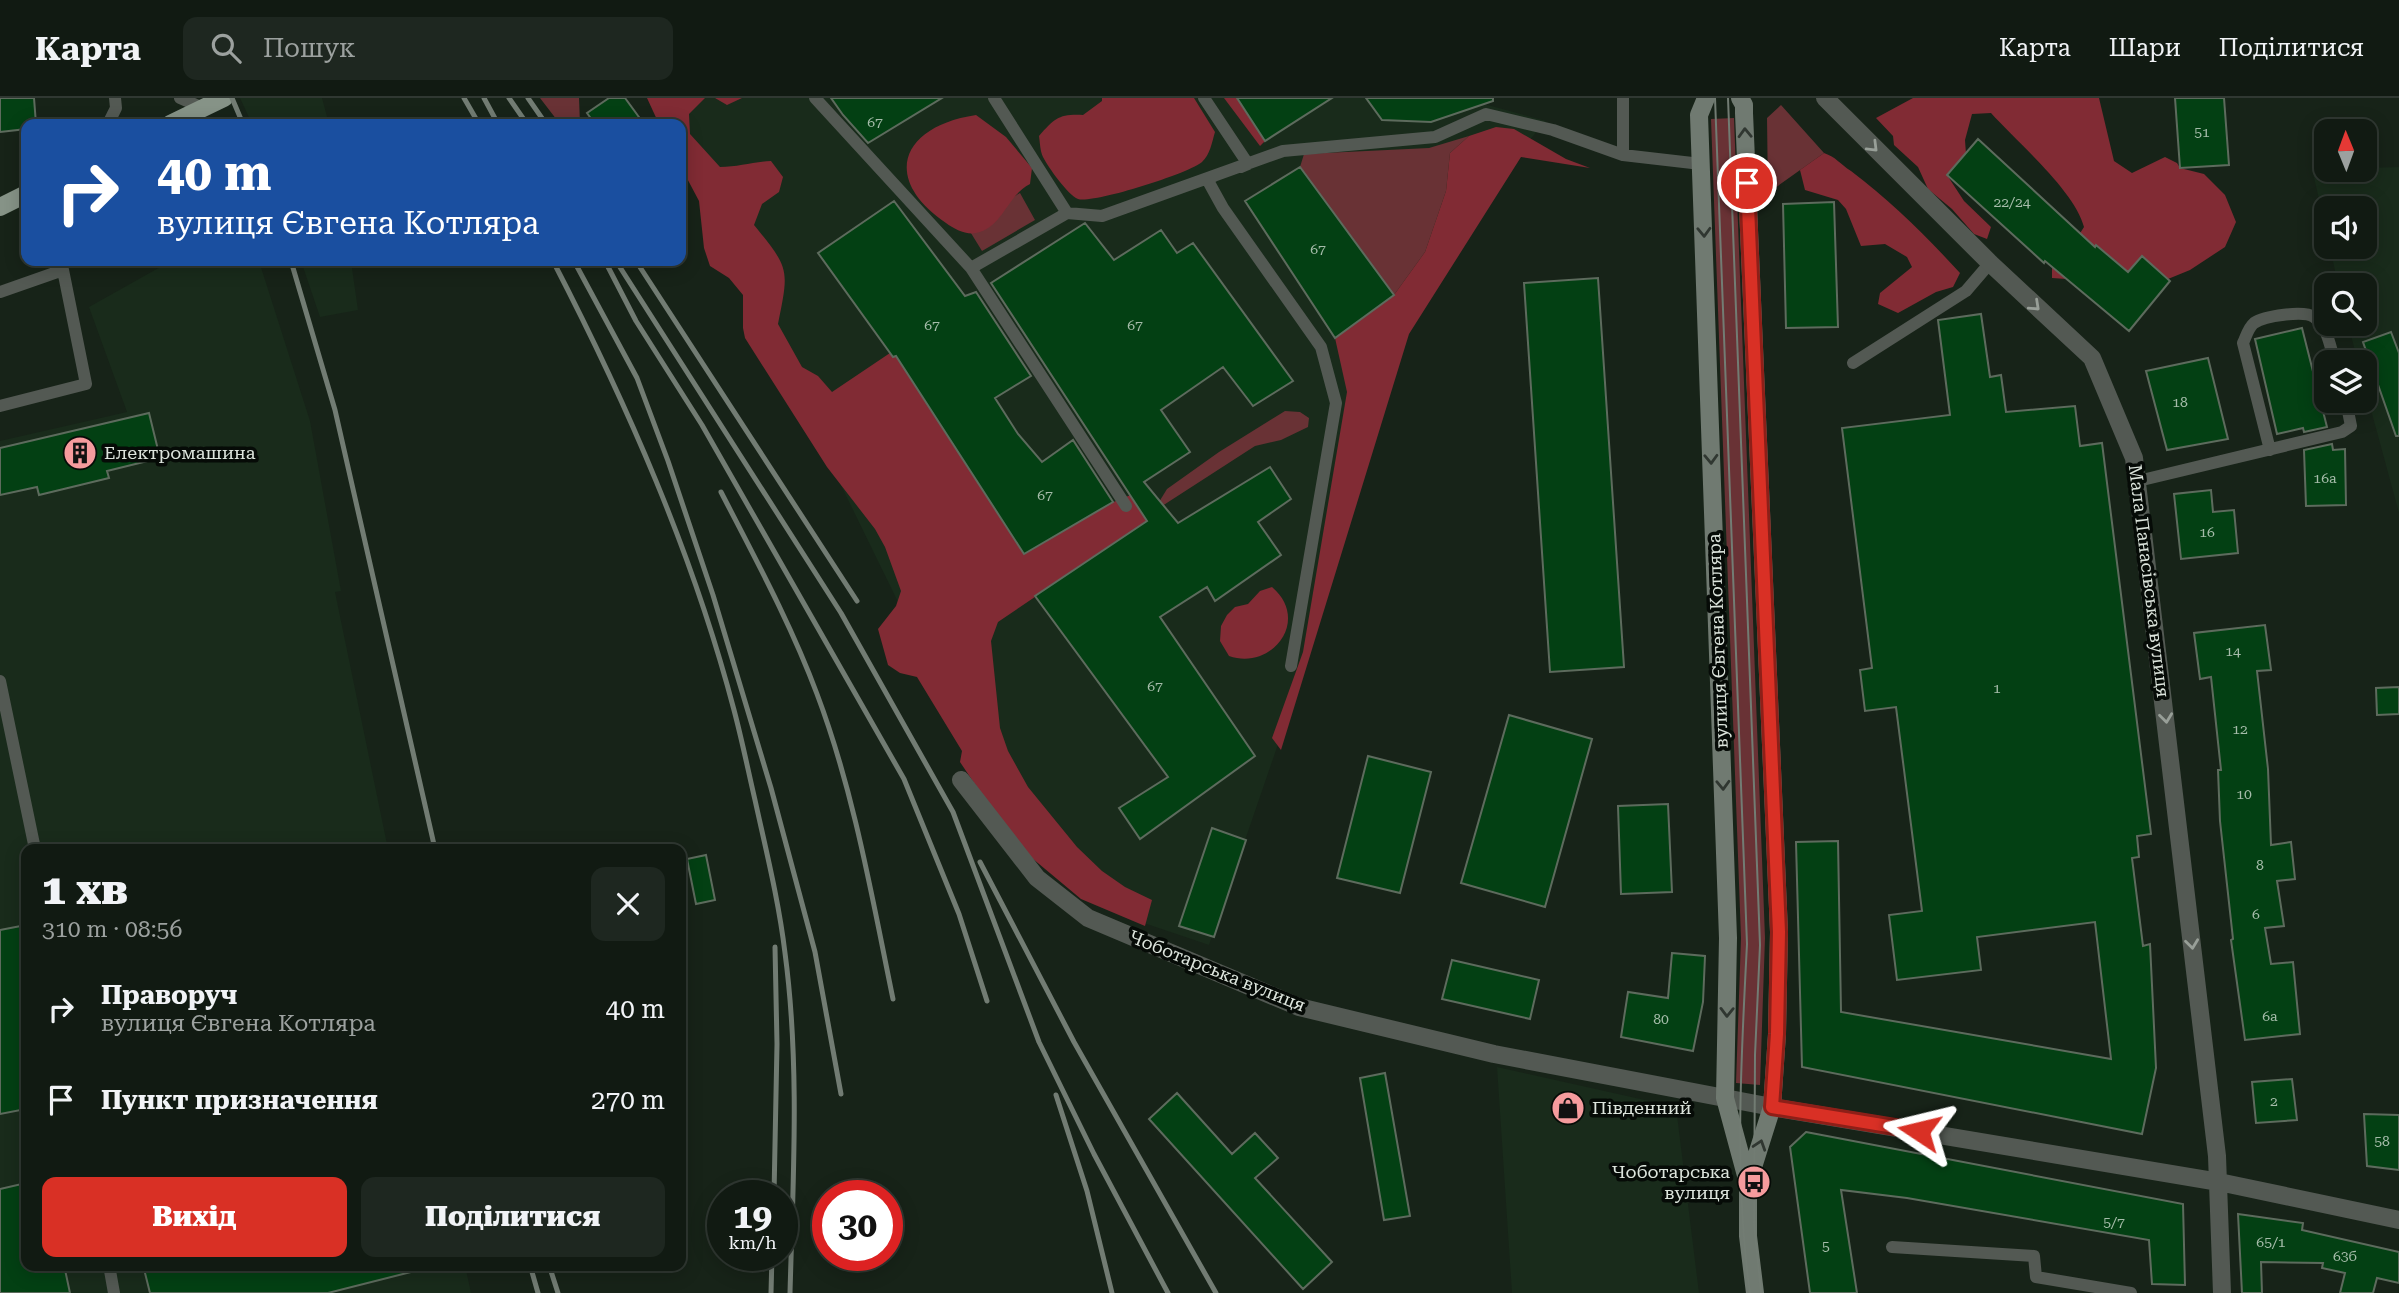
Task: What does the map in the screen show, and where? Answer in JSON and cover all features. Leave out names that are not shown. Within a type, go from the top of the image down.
[{"type":"main road","points":[[181,119],[224,98]]},
{"type":"main road","name":"вулиця Євгена Котляра","points":[[1706,98],[1699,115],[1728,938],[1726,1098],[1748,1183],[1748,1236],[1755,1293]]},
{"type":"main road","name":"вулиця Євгена Котляра","points":[[1745,101],[1779,932],[1772,1107],[1748,1183]]},
{"type":"main road","points":[[0,207],[21,196]]},
{"type":"street","name":"Мала Панасівська вулиця","points":[[1825,98],[1990,264],[2092,358],[2134,458],[2219,1182],[2222,1293]]},
{"type":"street","name":"Чоботарська вулиця","points":[[961,780],[1037,878],[1088,918],[1299,1007],[1494,1055],[1772,1107],[2219,1182],[2399,1220]]},
{"type":"lane","points":[[110,119],[116,108],[115,98]]},
{"type":"lane","points":[[180,98],[204,108]]},
{"type":"lane","points":[[815,98],[971,268],[1126,506]]},
{"type":"lane","points":[[994,98],[1067,213]]},
{"type":"lane","points":[[1204,98],[1248,164]]},
{"type":"lane","points":[[1623,98],[1623,155]]},
{"type":"lane","points":[[971,268],[1067,213],[1102,216],[1283,151],[1435,137],[1486,114],[1553,130],[1623,155],[1701,164]]},
{"type":"lane","points":[[1206,179],[1223,208],[1321,347],[1336,403],[1291,666]]},
{"type":"lane","points":[[1853,363],[1966,291],[1990,264]]},
{"type":"lane","points":[[0,292],[63,270],[86,384],[0,407]]},
{"type":"lane","points":[[2270,450],[2244,343],[2248,330],[2255,322],[2299,312],[2313,316],[2325,330],[2331,350]]},
{"type":"lane","points":[[2138,481],[2342,432],[2351,426],[2348,413]]},
{"type":"lane","points":[[0,681],[34,844]]},
{"type":"lane","points":[[1892,1247],[2034,1256],[2036,1277],[2131,1293]]},
{"type":"lane","points":[[110,1271],[114,1293]]},
{"type":"shaded area","points":[[240,98],[322,98],[328,119],[250,119]]},
{"type":"shaded area","points":[[540,98],[579,98],[580,119],[556,119]]},
{"type":"shaded area","points":[[647,98],[705,98],[689,114],[690,134],[720,167],[771,161],[783,177],[779,192],[762,204],[754,225],[774,251],[784,270],[784,292],[778,324],[802,367],[818,376],[832,392],[890,353],[893,357],[896,356],[1024,554],[1111,503],[1138,492],[1148,502],[1146,522],[998,622],[991,641],[1000,728],[1008,751],[1028,787],[1077,847],[1102,871],[1125,887],[1152,900],[1145,926],[1081,899],[1015,844],[960,762],[962,751],[917,677],[900,673],[888,665],[878,629],[896,606],[901,591],[885,547],[875,529],[827,467],[745,338],[743,295],[729,278],[710,266],[704,248],[699,201],[686,176],[686,119],[657,119]]},
{"type":"shaded area","points":[[689,98],[1481,98],[1484,104],[1546,121],[1515,157],[1403,328],[1319,625],[1209,945],[1141,922],[1007,825],[686,168],[686,119],[683,119]]},
{"type":"shaded area","points":[[715,98],[742,98],[727,105]]},
{"type":"shaded area","points":[[1102,98],[1194,98],[1215,132],[1207,156],[1194,167],[1161,180],[1102,197],[1078,199],[1064,187],[1046,162],[1041,152],[1039,136],[1058,118],[1083,115],[1102,101]]},
{"type":"shaded area","points":[[1224,98],[1237,98],[1265,141],[1260,146]]},
{"type":"shaded area","points":[[1913,98],[2099,98],[2114,161],[2132,173],[2165,157],[2177,163],[2180,168],[2204,174],[2225,195],[2236,222],[2225,247],[2190,270],[2168,279],[2142,256],[2128,272],[2096,245],[2067,279],[2052,278],[2052,268],[2068,252],[2084,227],[2069,198],[2044,167],[1991,113],[1972,114],[1965,140],[1966,154],[1947,175],[1964,201],[1991,227],[1987,239],[1974,234],[1952,209],[1928,189],[1918,167],[1894,145],[1893,136],[1876,118]]},
{"type":"shaded area","points":[[1781,105],[1824,153],[1768,193],[1767,118]]},
{"type":"shaded area","points":[[976,115],[1006,137],[1032,168],[1030,184],[1022,189],[993,225],[972,233],[946,223],[925,206],[912,189],[907,172],[908,156],[917,142],[931,130],[951,121]]},
{"type":"shaded area","points":[[1734,118],[1765,938],[1760,1085],[1736,1083],[1741,938],[1711,119]]},
{"type":"shaded area","points":[[1496,127],[1514,129],[1566,159],[1590,168],[1521,157],[1409,334],[1281,750],[1272,738],[1303,652],[1347,392],[1335,338],[1394,295],[1425,252],[1446,191],[1450,153],[1469,136]]},
{"type":"shaded area","points":[[1469,136],[1450,153],[1446,191],[1425,252],[1394,295],[1300,167],[1304,154],[1429,148]]},
{"type":"shaded area","points":[[1824,153],[1880,194],[1960,273],[1953,287],[1936,292],[1898,313],[1878,304],[1880,293],[1912,267],[1907,257],[1885,244],[1861,246],[1846,209],[1838,200],[1805,190],[1800,170]]},
{"type":"shaded area","points":[[2399,167],[2399,513],[2372,413],[2377,413],[2377,350],[2355,350],[2351,336],[2377,336],[2377,273],[2335,273],[2333,259],[2377,259],[2377,196],[2318,196],[2315,182],[2377,182],[2377,168]]},
{"type":"shaded area","points":[[1020,193],[1035,220],[982,251],[966,225]]},
{"type":"shaded area","points":[[162,266],[261,266],[310,421],[341,591],[335,592],[387,844],[21,844],[21,1271],[466,1271],[471,1293],[0,1293],[0,441],[127,412],[89,307]]},
{"type":"shaded area","points":[[303,266],[352,266],[358,310],[320,317]]},
{"type":"shaded area","points":[[1285,411],[1300,412],[1309,418],[1308,427],[1281,440],[1255,446],[1159,508],[1159,502],[1167,489],[1219,452]]},
{"type":"shaded area","points":[[1272,587],[1283,600],[1288,614],[1287,627],[1281,639],[1272,649],[1259,656],[1245,659],[1229,656],[1220,641],[1221,626],[1227,615],[1235,607],[1248,604],[1260,591]]},
{"type":"shaded area","points":[[1497,1067],[1676,1107],[1699,1293],[1512,1293]]},
{"type":"building","points":[[0,98],[34,98],[36,119],[21,119],[21,130],[0,132]]},
{"type":"building","points":[[609,98],[625,98],[640,119],[591,119],[587,113]]},
{"type":"building","points":[[831,98],[942,98],[868,143]]},
{"type":"building","points":[[1237,98],[1332,98],[1265,141]]},
{"type":"building","points":[[1366,98],[1493,98],[1493,101],[1431,122],[1382,120]]},
{"type":"building","points":[[2175,98],[2224,98],[2229,165],[2180,168]]},
{"type":"building","points":[[1978,139],[2095,247],[2096,245],[2128,272],[2142,256],[2170,281],[2129,331],[2045,261],[2044,263],[1947,175]]},
{"type":"building","points":[[1300,167],[1394,295],[1335,338],[1245,201]]},
{"type":"building","points":[[894,201],[965,296],[976,292],[1031,376],[995,398],[1018,434],[1042,462],[1073,440],[1113,502],[1024,554],[896,356],[893,357],[818,253]]},
{"type":"building","points":[[1834,202],[1838,327],[1786,328],[1783,204]]},
{"type":"building","points":[[1085,223],[1114,260],[1161,230],[1177,253],[1193,243],[1293,381],[1253,406],[1223,367],[1161,410],[1190,452],[1144,482],[1178,523],[1270,467],[1291,499],[1258,522],[1281,555],[1215,601],[1207,587],[1160,617],[1255,756],[1140,839],[1119,808],[1168,777],[1035,596],[1147,521],[991,283]]},
{"type":"building","points":[[1598,278],[1624,667],[1550,672],[1524,283]]},
{"type":"building","points":[[1981,314],[1990,377],[2001,375],[2006,412],[2075,406],[2080,446],[2102,443],[2151,834],[2137,836],[2139,857],[2132,858],[2143,946],[2150,944],[2156,1068],[2142,1134],[1802,1067],[1796,842],[1838,841],[1841,1012],[2111,1059],[2095,922],[1977,937],[1981,970],[1897,980],[1889,915],[1922,911],[1896,707],[1865,711],[1860,670],[1872,668],[1842,428],[1950,415],[1938,320]]},
{"type":"building","points":[[2302,328],[2314,376],[2314,413],[2323,413],[2327,427],[2304,432],[2303,428],[2277,434],[2255,339]]},
{"type":"building","points":[[2391,332],[2399,353],[2399,436],[2396,436],[2377,382],[2377,350],[2366,350],[2363,342]]},
{"type":"building","points":[[2208,358],[2228,439],[2167,450],[2146,371]]},
{"type":"building","name":"Електромашина","points":[[149,413],[160,458],[107,471],[109,478],[39,495],[37,487],[0,495],[0,448]]},
{"type":"building","points":[[2332,444],[2333,450],[2345,449],[2346,505],[2306,506],[2304,450]]},
{"type":"building","points":[[2211,490],[2213,512],[2234,510],[2238,553],[2181,559],[2174,494]]},
{"type":"building","points":[[2265,625],[2271,670],[2257,671],[2268,769],[2271,845],[2291,842],[2295,879],[2277,881],[2284,926],[2265,928],[2271,964],[2293,962],[2300,1034],[2245,1040],[2231,940],[2220,821],[2218,770],[2221,770],[2211,677],[2200,679],[2194,633]]},
{"type":"building","points":[[2399,687],[2399,714],[2377,715],[2376,688]]},
{"type":"building","points":[[1509,715],[1592,739],[1545,907],[1461,883]]},
{"type":"building","points":[[1368,756],[1431,772],[1400,893],[1337,878]]},
{"type":"building","points":[[1668,804],[1672,892],[1621,894],[1618,806]]},
{"type":"building","points":[[1212,828],[1246,840],[1214,937],[1179,926]]},
{"type":"building","points":[[706,855],[715,900],[696,904],[687,859]]},
{"type":"building","points":[[21,926],[21,1110],[0,1114],[0,930]]},
{"type":"building","points":[[1672,953],[1705,956],[1703,1002],[1693,1051],[1621,1037],[1628,992],[1668,998]]},
{"type":"building","points":[[1452,960],[1539,980],[1530,1019],[1442,999]]},
{"type":"building","points":[[1385,1073],[1410,1216],[1384,1220],[1360,1078]]},
{"type":"building","points":[[2292,1079],[2297,1120],[2256,1123],[2252,1082]]},
{"type":"building","points":[[1177,1093],[1232,1154],[1255,1133],[1278,1158],[1255,1178],[1332,1262],[1303,1289],[1149,1119]]},
{"type":"building","points":[[2364,1114],[2399,1115],[2399,1170],[2367,1166]]},
{"type":"building","points":[[1806,1132],[2183,1204],[2185,1285],[2152,1284],[2149,1240],[1907,1198],[1841,1190],[1857,1293],[1810,1293],[1790,1147]]},
{"type":"building","points":[[21,1184],[21,1271],[65,1271],[70,1293],[0,1293],[0,1189]]},
{"type":"building","points":[[2238,1214],[2303,1223],[2302,1230],[2399,1252],[2399,1283],[2377,1278],[2373,1293],[2340,1293],[2345,1273],[2322,1268],[2323,1263],[2261,1262],[2262,1293],[2242,1293]]},
{"type":"building","points":[[144,1271],[411,1272],[328,1293],[150,1293]]},
{"type":"tram line","points":[[1715,98],[1747,944],[1740,1162],[1750,1293]]},
{"type":"tram line","points":[[1728,98],[1760,945],[1755,1055],[1754,1224],[1761,1293]]},
{"type":"railway","points":[[232,98],[241,119]]},
{"type":"railway","points":[[464,98],[476,119]]},
{"type":"railway","points":[[484,98],[495,119]]},
{"type":"railway","points":[[509,98],[524,119]]},
{"type":"railway","points":[[528,98],[543,119]]},
{"type":"railway","points":[[292,266],[335,410],[434,844]]},
{"type":"railway","points":[[556,266],[632,425],[678,537],[717,652],[742,744],[776,895],[790,995],[794,1080],[790,1293]]},
{"type":"railway","points":[[577,266],[637,378],[713,595],[771,788],[815,952],[841,1094]]},
{"type":"railway","points":[[608,266],[636,321],[702,425],[904,779],[959,914],[987,1001]]},
{"type":"railway","points":[[619,266],[841,613],[953,812],[1039,1042],[1094,1154],[1168,1293]]},
{"type":"railway","points":[[639,266],[857,601]]},
{"type":"railway","points":[[721,492],[796,642],[830,731],[861,845],[893,999]]},
{"type":"railway","points":[[980,862],[1074,1042],[1216,1293]]},
{"type":"railway","points":[[774,1180],[777,1044],[775,947]]},
{"type":"railway","points":[[1056,1095],[1087,1191],[1112,1293]]},
{"type":"railway","points":[[532,1271],[538,1293]]},
{"type":"railway","points":[[551,1271],[558,1293]]},
{"type":"railway","points":[[771,1293],[772,1271]]},
{"type":"place","name":"Електромашина","points":[[80,453]]},
{"type":"place","name":"Південний","points":[[1568,1108]]},
{"type":"place","name":"Чоботарська вулиця","points":[[1754,1182]]},
{"type":"route","points":[[1747,183],[1779,932],[1772,1107],[1919,1131]]}]
